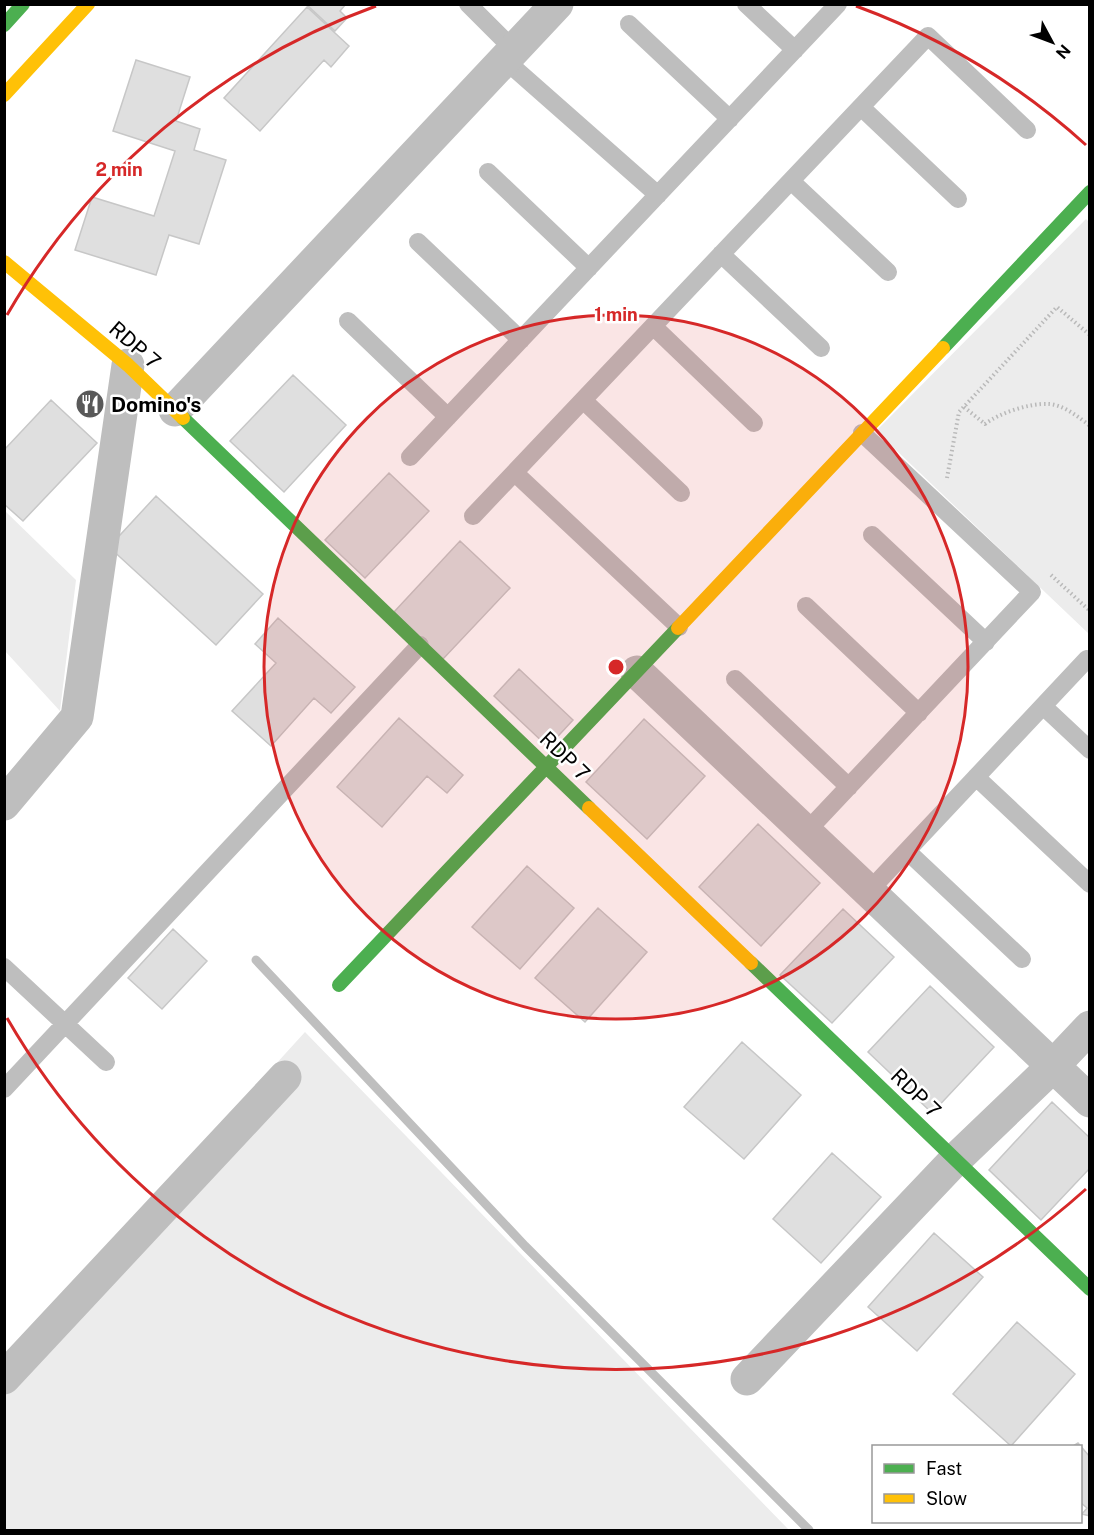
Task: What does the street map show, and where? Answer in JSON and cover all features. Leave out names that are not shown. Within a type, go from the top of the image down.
[{"type":"street","points":[[4,25],[22,4]]},
{"type":"street","points":[[4,95],[88,4]]},
{"type":"street","points":[[175,410],[557,4]]},
{"type":"street","points":[[339,985],[1089,192]]},
{"type":"street","name":"RDP 7","points":[[4,262],[128,365],[1089,1289]]},
{"type":"street","points":[[4,804],[77,717],[128,365]]},
{"type":"street","points":[[637,672],[1089,1101]]},
{"type":"street","points":[[747,1378],[955,1160],[1053,1066],[1089,1027]]},
{"type":"street","points":[[4,1378],[285,1077]]},
{"type":"lane","points":[[468,4],[510,55],[658,195]]},
{"type":"lane","points":[[746,4],[795,50]]},
{"type":"lane","points":[[410,457],[838,4]]},
{"type":"lane","points":[[629,24],[730,119]]},
{"type":"lane","points":[[473,516],[928,36],[1027,130]]},
{"type":"lane","points":[[861,107],[958,199]]},
{"type":"lane","points":[[488,172],[589,268]]},
{"type":"lane","points":[[791,181],[888,272]]},
{"type":"lane","points":[[418,242],[521,340]]},
{"type":"lane","points":[[721,254],[821,348]]},
{"type":"lane","points":[[348,321],[448,417]]},
{"type":"lane","points":[[653,326],[754,423]]},
{"type":"lane","points":[[583,400],[681,493]]},
{"type":"lane","points":[[806,832],[1032,592],[862,433]]},
{"type":"lane","points":[[514,473],[680,627]]},
{"type":"lane","points":[[872,536],[986,642]]},
{"type":"lane","points":[[806,606],[919,713]]},
{"type":"lane","points":[[4,1089],[420,645]]},
{"type":"lane","points":[[869,891],[1088,659],[1089,661]]},
{"type":"lane","points":[[735,679],[849,787]]},
{"type":"lane","points":[[1043,706],[1089,750]]},
{"type":"lane","points":[[976,777],[1089,884]]},
{"type":"lane","points":[[907,851],[1022,958]]},
{"type":"lane","points":[[4,967],[106,1062]]},
{"type":"path","points":[[955,485],[946,477],[959,412],[1058,306],[1089,335]]},
{"type":"path","points":[[964,407],[985,424],[999,415],[1018,408],[1048,404],[1070,412],[1089,426]]},
{"type":"path","points":[[1047,572],[1089,611]]},
{"type":"shaded area","points":[[1086,219],[1089,222],[1089,634],[876,431]]},
{"type":"shaded area","points":[[4,510],[76,580],[60,711],[5,651]]},
{"type":"shaded area","points":[[305,1032],[789,1530],[5,1530],[4,1363]]},
{"type":"building","points":[[306,4],[346,4],[340,11],[347,18],[335,31]]},
{"type":"building","points":[[307,7],[349,46],[331,67],[324,60],[260,131],[224,98]]},
{"type":"building","points":[[136,60],[190,77],[176,121],[200,129],[194,150],[226,160],[199,244],[169,235],[156,275],[75,250],[92,197],[154,216],[175,151],[113,131]]},
{"type":"building","points":[[293,375],[346,425],[284,492],[230,441]]},
{"type":"building","points":[[51,400],[97,443],[23,521],[4,504],[4,450]]},
{"type":"building","points":[[389,473],[429,511],[365,578],[325,540]]},
{"type":"building","points":[[156,496],[263,594],[216,645],[109,547]]},
{"type":"building","points":[[460,541],[510,588],[443,659],[394,612]]},
{"type":"building","points":[[278,618],[355,687],[331,713],[314,698],[271,746],[232,711],[276,663],[255,644]]},
{"type":"building","points":[[519,669],[573,720],[548,747],[494,696]]},
{"type":"building","points":[[399,718],[463,775],[447,793],[427,776],[382,827],[337,787]]},
{"type":"building","points":[[644,719],[705,776],[647,839],[586,782]]},
{"type":"building","points":[[758,824],[820,883],[761,946],[699,887]]},
{"type":"building","points":[[527,866],[574,908],[520,969],[472,927]]},
{"type":"building","points":[[598,908],[647,952],[585,1022],[535,978]]},
{"type":"building","points":[[843,909],[894,957],[832,1023],[780,975]]},
{"type":"building","points":[[173,929],[207,961],[162,1009],[128,978]]},
{"type":"building","points":[[930,986],[994,1047],[932,1113],[868,1052]]},
{"type":"building","points":[[742,1042],[801,1095],[744,1159],[684,1107]]},
{"type":"building","points":[[1052,1102],[1090,1138],[1090,1168],[1041,1220],[989,1170]]},
{"type":"building","points":[[832,1153],[881,1197],[821,1263],[773,1219]]},
{"type":"building","points":[[934,1233],[983,1277],[917,1351],[868,1307]]},
{"type":"building","points":[[1017,1322],[1075,1374],[1012,1445],[953,1394]]},
{"type":"building","points":[[1082,1448],[1090,1457],[1090,1516],[1082,1514],[1087,1508],[1082,1504]]},
{"type":"waterway","points":[[256,960],[525,1246],[809,1530]]},
{"type":"traffic: fast","points":[[4,25],[23,4]]},
{"type":"traffic: fast","points":[[943,348],[1090,192]]},
{"type":"traffic: fast","points":[[183,418],[589,808]]},
{"type":"traffic: fast","points":[[339,985],[678,628]]},
{"type":"traffic: fast","points":[[751,963],[1090,1289]]},
{"type":"traffic: slow","points":[[4,95],[88,4]]},
{"type":"traffic: slow","points":[[4,262],[128,365],[183,418]]},
{"type":"traffic: slow","points":[[678,628],[943,348]]},
{"type":"traffic: slow","points":[[589,808],[751,963]]},
{"type":"place","name":"Domino's","points":[[90,404]]}]
